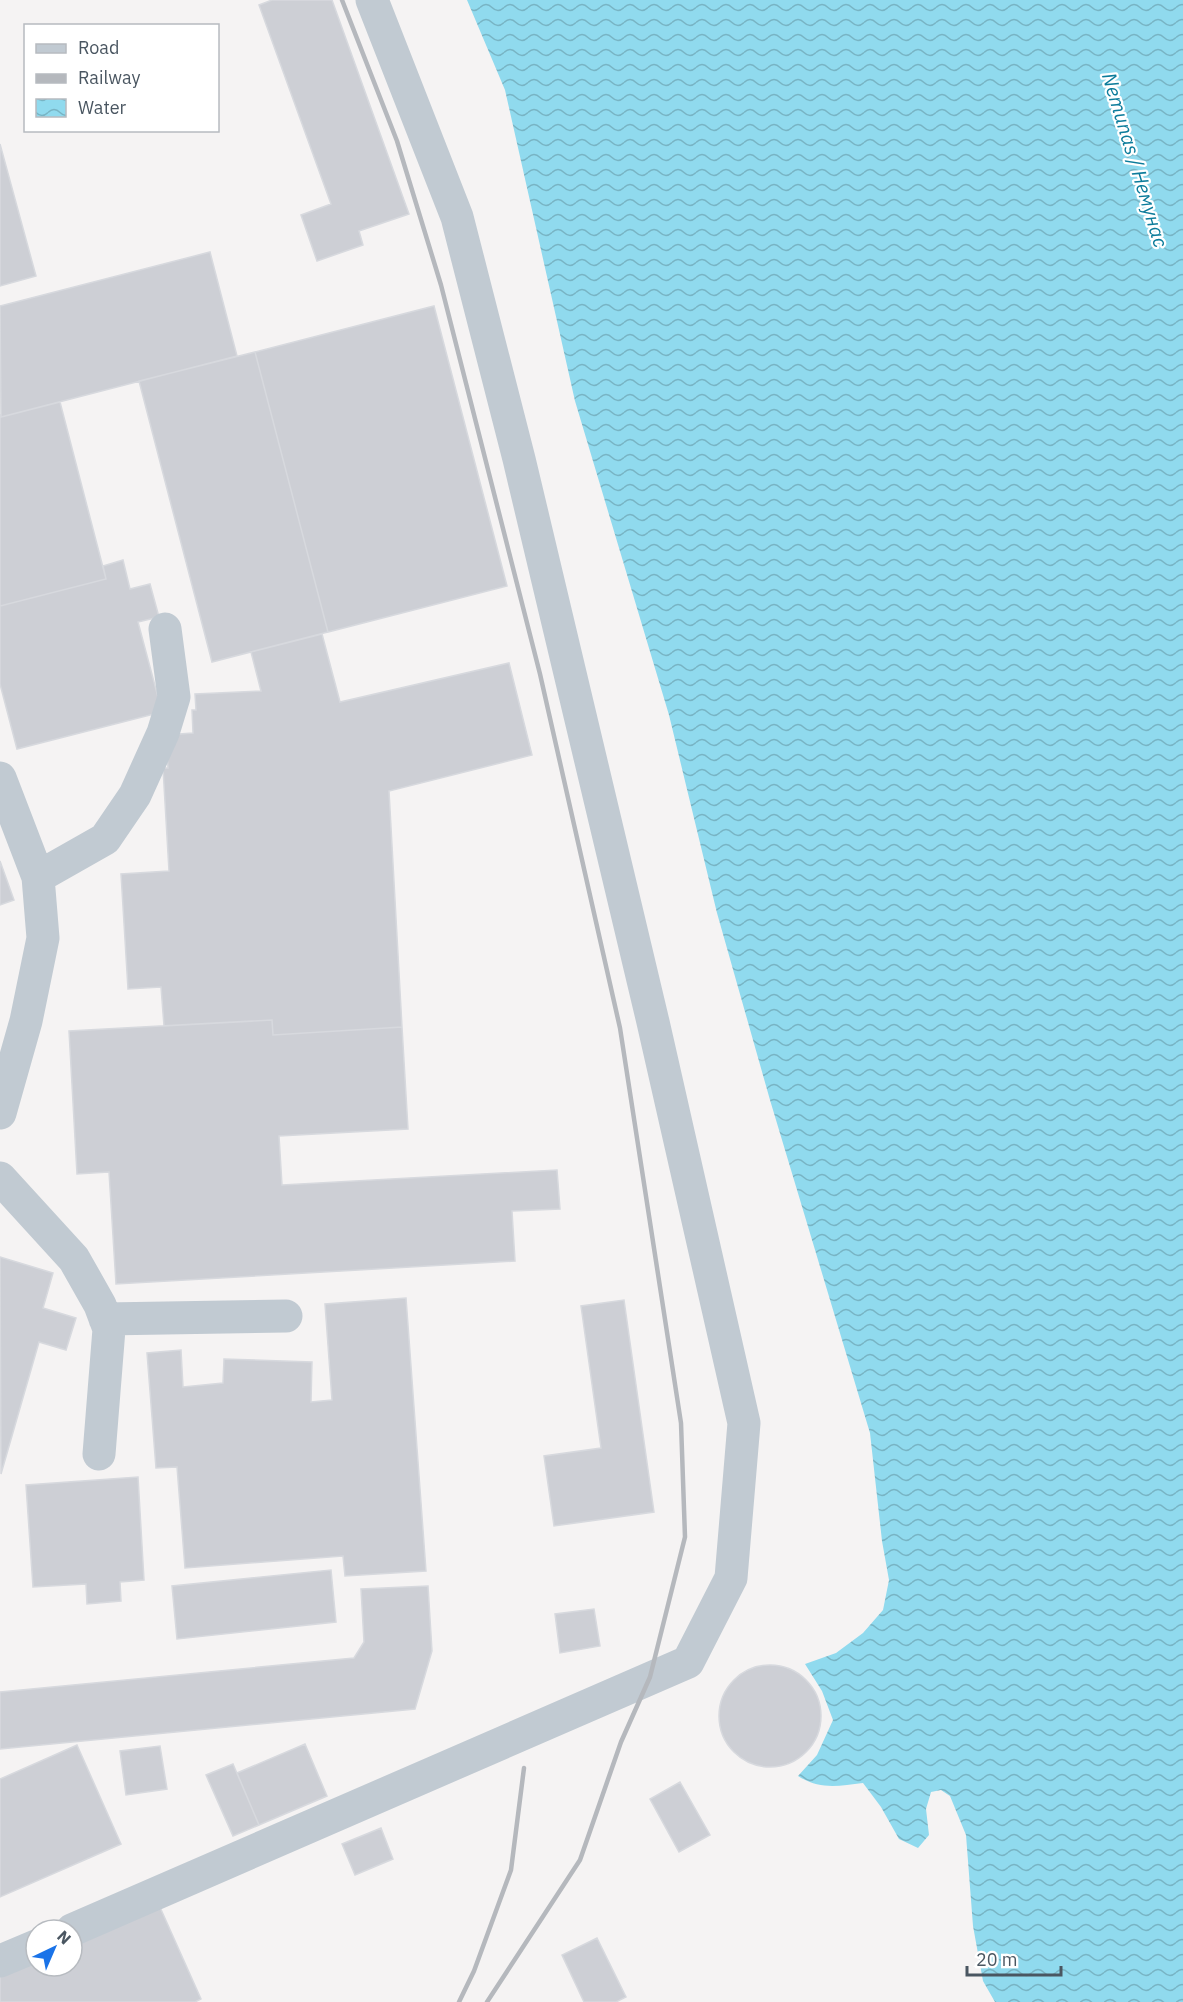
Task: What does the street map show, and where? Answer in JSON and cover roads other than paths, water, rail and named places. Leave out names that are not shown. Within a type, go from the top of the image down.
[{"type":"lane","points":[[84,1925],[688,1662],[731,1578],[744,1423],[656,1034],[519,459],[457,217],[372,0]]},
{"type":"lane","points":[[38,878],[105,839],[135,795],[163,733],[174,697],[165,629]]},
{"type":"lane","points":[[0,778],[38,878],[43,938],[26,1021],[0,1113]]},
{"type":"lane","points":[[0,1178],[74,1259],[100,1305],[109,1329],[99,1454]]},
{"type":"lane","points":[[105,1319],[286,1316]]},
{"type":"lane","points":[[0,1961],[24,1951]]},
{"type":"water","name":"Nemunas / Немунас","points":[[467,0],[1183,0],[1183,2002],[995,2002],[983,1981],[973,1926],[966,1835],[950,1796],[941,1790],[931,1792],[926,1809],[929,1835],[918,1848],[899,1839],[881,1807],[863,1783],[822,1785],[798,1776],[817,1755],[833,1720],[822,1691],[805,1664],[836,1653],[863,1633],[883,1610],[889,1580],[882,1541],[870,1433],[770,1100],[717,913],[669,715],[575,401],[505,90]]},
{"type":"railway","points":[[342,0],[397,141],[441,285],[540,674],[620,1028],[681,1423],[685,1537],[650,1677],[621,1742],[580,1860],[487,2002]]},
{"type":"railway","points":[[459,2002],[474,1971],[511,1870],[524,1768]]}]
